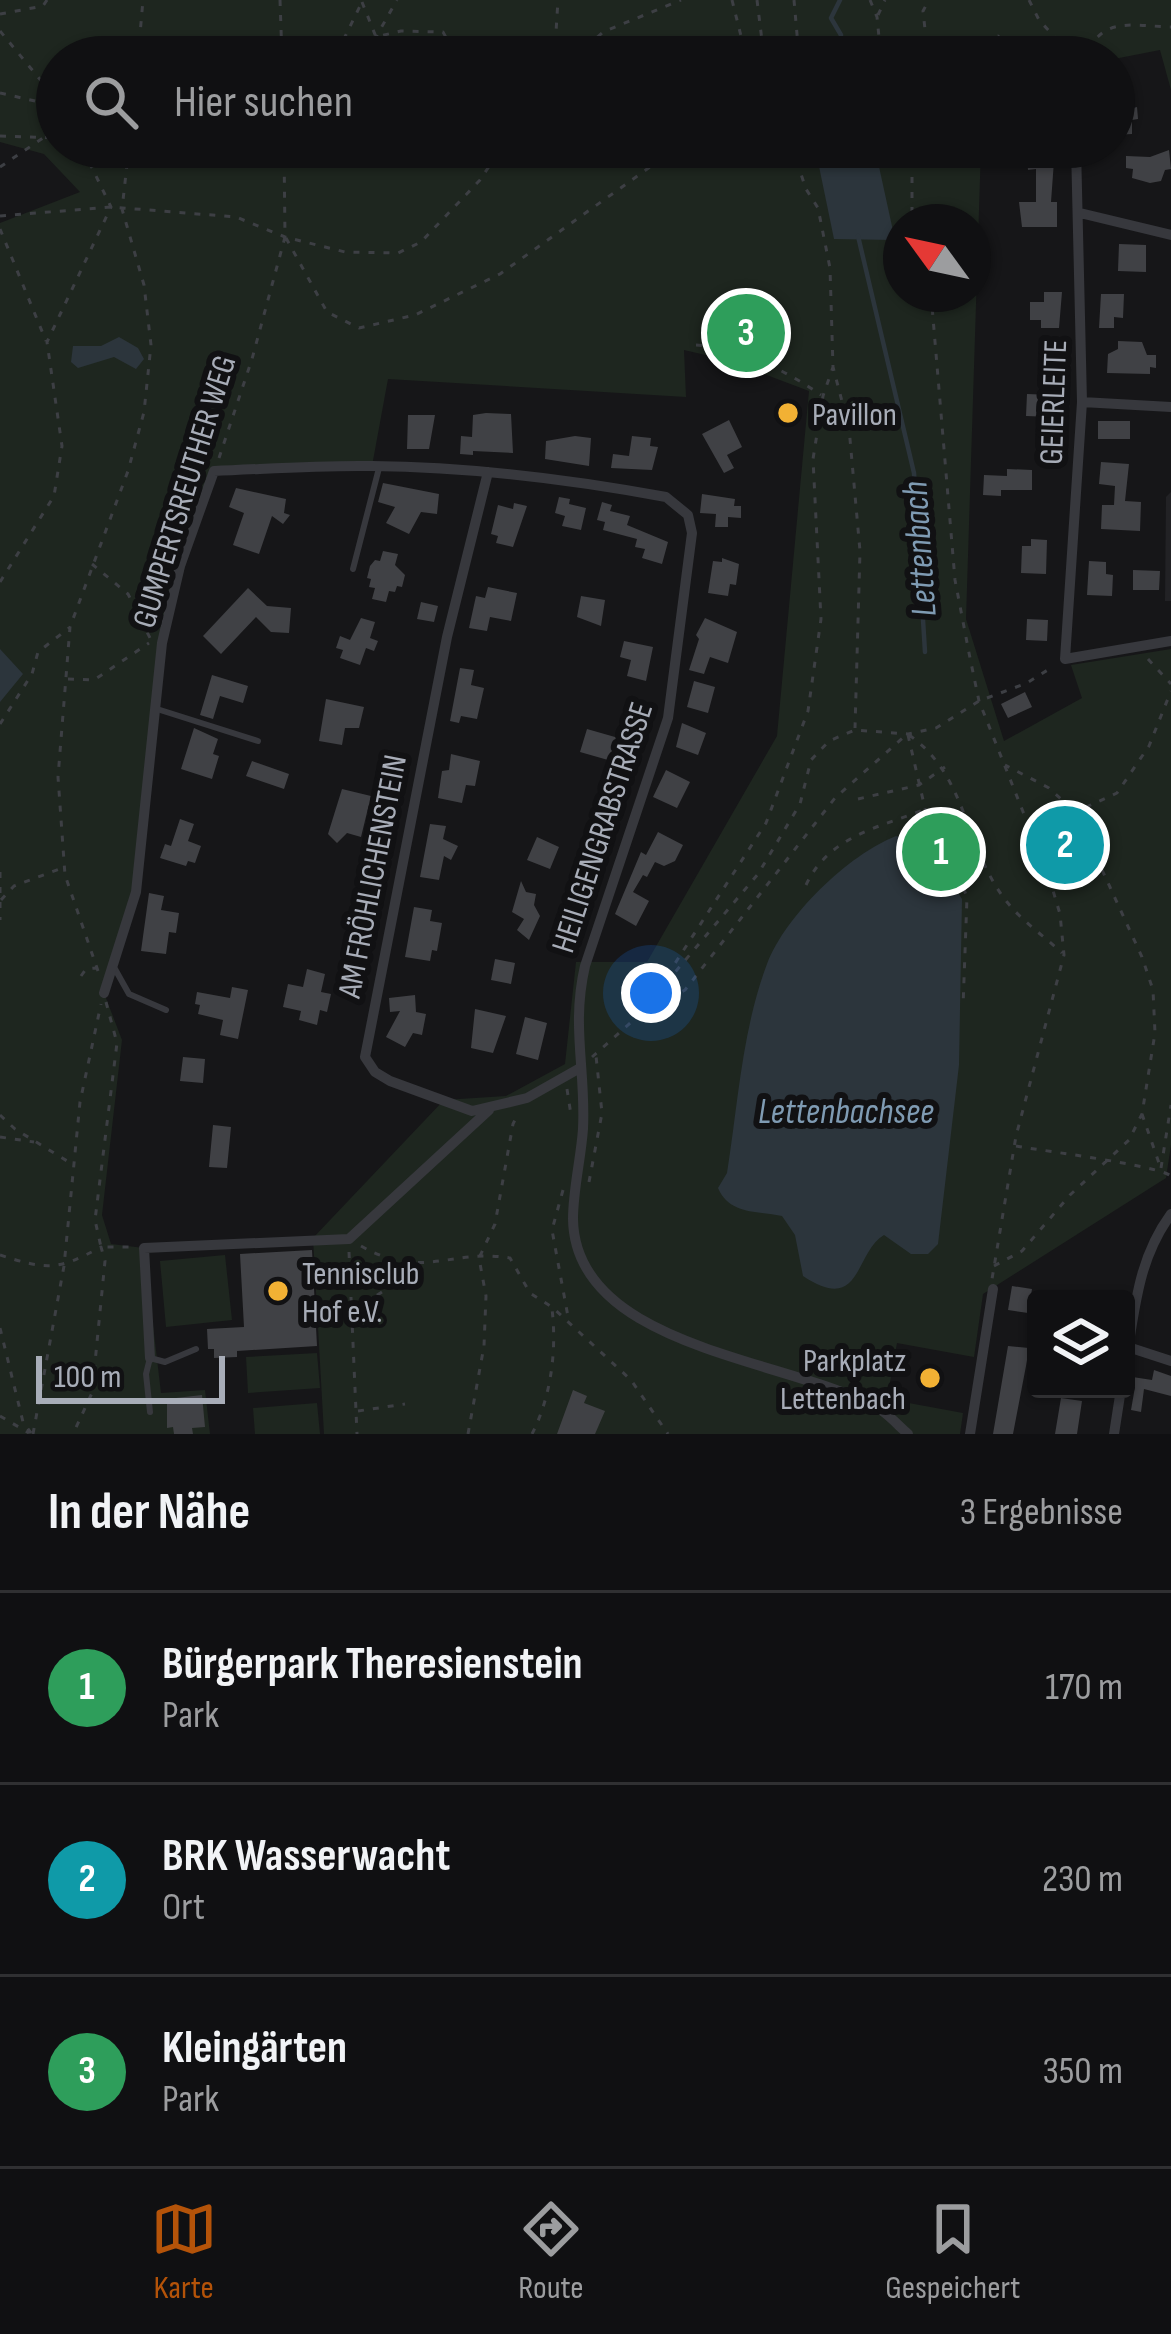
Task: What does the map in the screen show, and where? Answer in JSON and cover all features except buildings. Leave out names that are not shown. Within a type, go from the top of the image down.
[{"type":"street","name":"GEIERLEITE","points":[[1066,659],[1082,402],[1077,168]]},
{"type":"street","points":[[1080,213],[1171,235]]},
{"type":"street","points":[[1082,402],[1171,407]]},
{"type":"street","name":"HEILIGENGRABSTRASSE","points":[[214,471],[380,466],[568,479],[666,497],[688,514],[692,533],[668,718],[577,1001],[583,1125],[573,1222],[588,1268],[604,1291],[650,1328],[850,1396],[883,1412],[908,1434]]},
{"type":"street","name":"GUMPERTSREUTHER WEG","points":[[104,994],[136,892],[157,710],[157,642],[214,471]]},
{"type":"street","name":"AM FRÖHLICHENSTEIN","points":[[488,472],[447,637],[365,1058],[390,1081],[472,1111],[489,1110]]},
{"type":"street","points":[[1066,659],[1171,640]]},
{"type":"street","points":[[150,1358],[144,1247],[349,1239],[489,1110],[527,1098],[580,1068]]},
{"type":"street","points":[[1135,1305],[1148,1251],[1171,1214]]},
{"type":"street","points":[[970,1434],[993,1288]]},
{"type":"street","points":[[1135,1349],[1171,1361]]},
{"type":"street","points":[[1114,1434],[1120,1398]]},
{"type":"lane","points":[[352,569],[380,466]]},
{"type":"lane","points":[[157,710],[258,741]]},
{"type":"lane","points":[[113,965],[129,994],[166,1010]]},
{"type":"lane","points":[[150,1412],[146,1374],[150,1358],[165,1361],[196,1348]]},
{"type":"path","points":[[0,14],[44,6],[47,0]]},
{"type":"path","points":[[140,36],[143,0]]},
{"type":"path","points":[[280,0],[281,36]]},
{"type":"path","points":[[377,36],[398,0]]},
{"type":"path","points":[[555,36],[558,0]]},
{"type":"path","points":[[599,36],[681,0]]},
{"type":"path","points":[[732,0],[741,36]]},
{"type":"path","points":[[757,0],[761,36]]},
{"type":"path","points":[[794,0],[797,36]]},
{"type":"path","points":[[870,0],[879,36]]},
{"type":"path","points":[[877,16],[885,0]]},
{"type":"path","points":[[922,0],[926,36]]},
{"type":"path","points":[[923,11],[929,0]]},
{"type":"path","points":[[1029,0],[1039,20],[1056,36]]},
{"type":"path","points":[[363,1],[376,36]]},
{"type":"path","points":[[345,36],[363,1]]},
{"type":"path","points":[[1099,36],[1118,26],[1171,27]]},
{"type":"path","points":[[1047,36],[1049,28]]},
{"type":"path","points":[[380,36],[401,31],[443,32],[445,36]]},
{"type":"path","points":[[0,32],[36,77]]},
{"type":"path","points":[[0,93],[36,99]]},
{"type":"path","points":[[0,136],[36,138]]},
{"type":"path","points":[[0,167],[36,143]]},
{"type":"path","points":[[91,168],[112,207]]},
{"type":"path","points":[[73,1434],[92,1393],[105,1261],[94,1220],[117,1043],[65,868],[58,777],[70,627],[128,471],[144,412],[151,345],[144,285],[122,209],[127,168]]},
{"type":"path","name":"GUMPERTSREUTHER WEG","points":[[214,471],[253,359],[285,237],[284,168]]},
{"type":"path","points":[[0,216],[112,207],[236,217],[285,237],[344,252],[398,254],[421,242],[488,168]]},
{"type":"path","points":[[285,237],[327,312],[359,328],[415,315],[500,274],[649,168]]},
{"type":"path","points":[[799,168],[818,208],[830,268],[833,367],[849,428],[860,551],[855,730]]},
{"type":"path","points":[[912,168],[912,204]]},
{"type":"path","points":[[47,342],[112,207]]},
{"type":"path","points":[[0,229],[47,342],[62,446],[54,496],[0,582]]},
{"type":"path","points":[[933,312],[955,580],[979,701],[1049,877],[1060,914],[1064,955],[1015,1145],[992,1267],[993,1288]]},
{"type":"path","points":[[696,345],[738,353],[823,396]]},
{"type":"path","points":[[655,996],[766,823],[808,711],[821,619],[813,459],[823,396],[833,367]]},
{"type":"path","points":[[67,679],[94,680],[157,642],[128,595],[92,564]]},
{"type":"path","points":[[0,724],[32,674],[38,652],[70,627]]},
{"type":"path","points":[[1030,832],[1117,793],[1149,746],[1171,687],[1156,664],[1130,646]]},
{"type":"path","points":[[580,1068],[638,1016],[758,874],[800,804],[811,760],[830,741],[855,730],[908,734],[936,728],[979,701],[1027,683],[1066,659]]},
{"type":"path","points":[[908,734],[945,767],[986,868],[1007,902],[1064,955]]},
{"type":"path","points":[[908,734],[935,862],[958,873]]},
{"type":"path","points":[[638,1016],[685,990],[835,798],[908,734]]},
{"type":"path","points":[[992,1267],[1022,1250],[1070,1195],[1129,1140],[1142,1114],[1156,1033],[1153,990],[1142,957],[1076,814],[1049,788],[1003,764]]},
{"type":"path","points":[[858,799],[919,784],[945,767]]},
{"type":"path","points":[[806,885],[817,862],[864,830],[925,809]]},
{"type":"path","points":[[930,830],[958,873],[967,897],[963,1007]]},
{"type":"path","points":[[1049,877],[1097,863]]},
{"type":"path","points":[[1,900],[14,886],[65,868]]},
{"type":"path","points":[[0,872],[0,920]]},
{"type":"path","points":[[81,976],[86,969],[97,968]]},
{"type":"path","points":[[32,1434],[64,1267],[80,1102],[104,994]]},
{"type":"path","points":[[468,1434],[484,1346],[486,1296],[479,1258],[495,1224],[513,1124],[527,1098]]},
{"type":"path","points":[[1161,1168],[1171,1105]]},
{"type":"path","points":[[1142,1114],[1161,1168],[1171,1177]]},
{"type":"path","points":[[0,1115],[74,1165]]},
{"type":"path","points":[[0,1137],[39,1143]]},
{"type":"path","points":[[1015,1145],[1161,1168]]},
{"type":"path","points":[[349,1239],[387,1261],[510,1258],[530,1293],[552,1307],[631,1380],[668,1434]]},
{"type":"path","points":[[349,1239],[357,1434]]},
{"type":"path","points":[[0,1255],[42,1268],[64,1267],[101,1247],[144,1247]]},
{"type":"path","points":[[351,1313],[382,1292],[410,1262]]},
{"type":"path","points":[[532,1434],[541,1416],[553,1357],[552,1307]]},
{"type":"path","points":[[0,1328],[23,1422],[32,1434]]},
{"type":"path","points":[[883,1412],[898,1385]]},
{"type":"path","points":[[356,1411],[405,1403]]},
{"type":"path","points":[[0,1416],[32,1434]]},
{"type":"shaded area","points":[[0,0],[1171,0],[1171,90],[1160,50],[1135,55],[1135,36],[36,36],[36,152],[0,142]]},
{"type":"shaded area","points":[[57,168],[980,168],[979,204],[883,204],[883,312],[976,312],[966,619],[1004,741],[1082,698],[1071,665],[1171,649],[1171,1145],[1166,1178],[983,1294],[974,1357],[897,1343],[887,1399],[963,1413],[960,1434],[324,1434],[313,1238],[444,1100],[506,1096],[565,1064],[576,962],[647,962],[777,736],[809,391],[727,360],[684,350],[686,397],[388,379],[372,466],[214,471],[162,643],[136,892],[104,993],[122,1040],[102,1215],[111,1244],[144,1248],[161,1393],[205,1390],[210,1434],[0,1434],[0,223],[80,192]]},
{"type":"shaded area","points":[[1171,492],[1171,601],[1165,601],[1166,497]]},
{"type":"shaded area","points":[[225,1255],[232,1320],[166,1327],[160,1261]]},
{"type":"shaded area","points":[[317,1353],[320,1388],[248,1393],[246,1357]]},
{"type":"shaded area","points":[[317,1403],[320,1434],[255,1434],[253,1408]]},
{"type":"water","points":[[819,168],[879,168],[887,204],[883,204],[883,240],[834,239]]},
{"type":"water","points":[[119,337],[138,348],[144,359],[136,369],[114,357],[78,368],[71,362],[73,346],[101,346]]},
{"type":"water","points":[[0,649],[23,674],[0,702]]},
{"type":"water","name":"Lettenbachsee","points":[[896,836],[924,845],[962,899],[959,1065],[938,1244],[928,1254],[911,1254],[884,1235],[847,1285],[836,1289],[803,1276],[795,1235],[782,1216],[736,1207],[718,1188],[727,1173],[752,1015],[776,945],[804,907],[839,872]]},
{"type":"waterway","points":[[840,0],[831,18],[841,36]]},
{"type":"waterway","name":"Lettenbach","points":[[858,236],[914,473],[925,652]]},
{"type":"place","name":"Kleingärten","points":[[746,333]]},
{"type":"place","name":"Pavillon","points":[[788,413]]},
{"type":"place","name":"BRK Wasserwacht","points":[[1065,845]]},
{"type":"place","name":"Bürgerpark Theresienstein","points":[[941,852]]},
{"type":"place","name":"Tennisclub Hof e.V.","points":[[278,1291]]},
{"type":"place","name":"Parkplatz Lettenbach","points":[[930,1378]]}]
